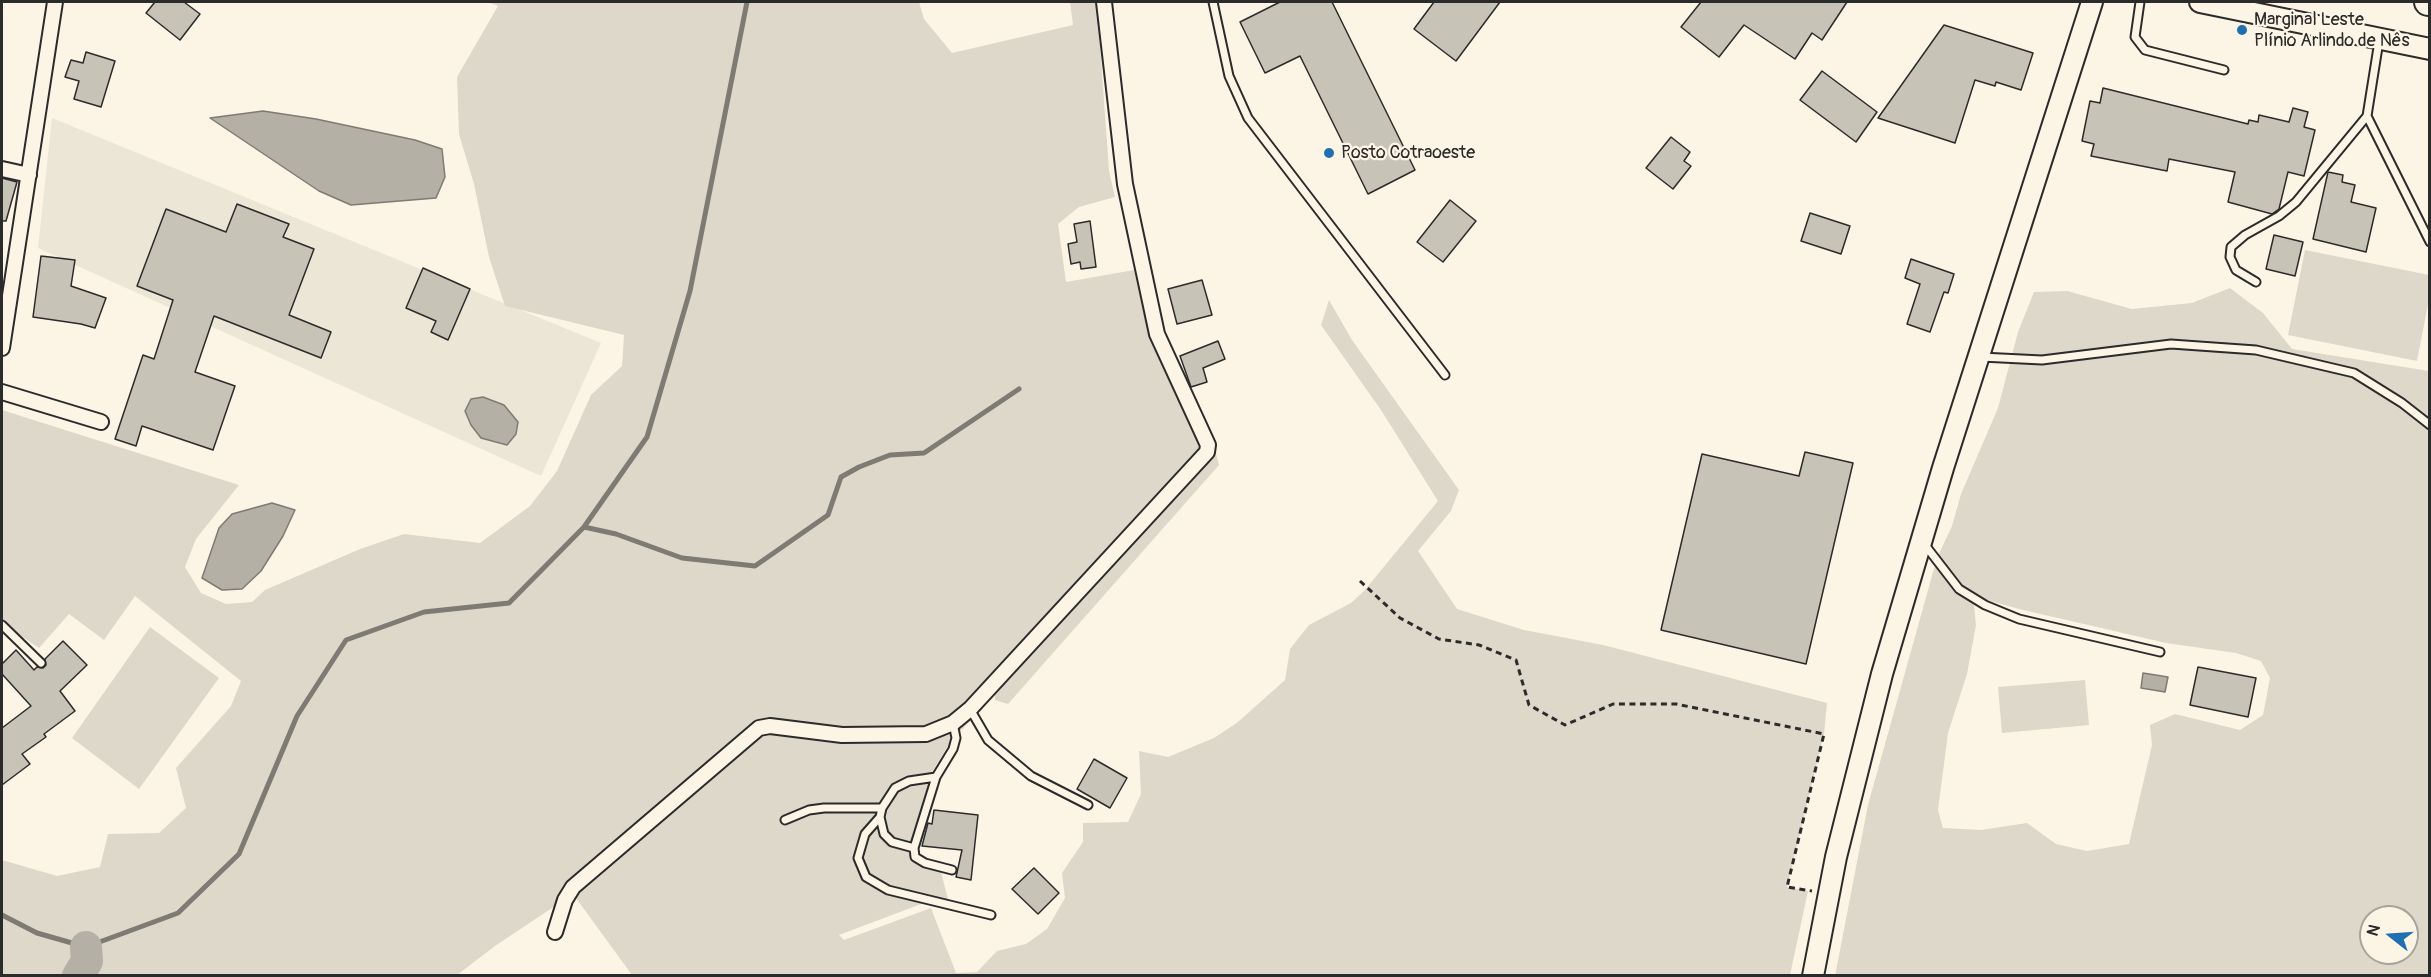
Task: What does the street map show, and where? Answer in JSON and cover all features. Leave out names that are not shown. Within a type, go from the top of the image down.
[{"type":"street","points":[[2,348],[55,2]]},
{"type":"street","points":[[555,932],[565,900],[573,887],[759,728],[770,726],[842,735],[926,734],[953,723],[970,710],[1207,452],[1208,445],[1157,334],[1125,184],[1104,2]]},
{"type":"street","points":[[1814,975],[1829,895],[1882,674],[1978,357],[2092,2]]},
{"type":"street","points":[[2200,2],[2430,49]]},
{"type":"street","points":[[2,169],[29,175]]},
{"type":"street","points":[[2,392],[101,423]]},
{"type":"lane","points":[[1213,2],[1229,76],[1248,118],[1445,375]]},
{"type":"lane","points":[[2140,2],[2135,37],[2145,50],[2224,70]]},
{"type":"lane","points":[[2256,282],[2236,270],[2230,257],[2231,246],[2245,235],[2279,216],[2296,202],[2367,116],[2379,38]]},
{"type":"lane","points":[[2367,116],[2430,242]]},
{"type":"lane","points":[[1978,357],[2042,360],[2170,344],[2256,350],[2354,373],[2402,403],[2430,425]]},
{"type":"lane","points":[[1921,541],[1959,589],[1985,605],[2019,619],[2160,652]]},
{"type":"lane","points":[[2,625],[41,663]]},
{"type":"lane","points":[[970,710],[988,740],[1031,776],[1088,805]]},
{"type":"lane","points":[[952,870],[925,863],[915,857],[914,848],[936,777],[953,749],[956,738],[953,723]]},
{"type":"lane","points":[[914,848],[892,842],[884,834],[880,817],[882,808],[895,788],[909,781],[936,777]]},
{"type":"lane","points":[[785,820],[809,810],[824,808],[882,808]]},
{"type":"lane","points":[[880,817],[865,834],[858,858],[866,877],[888,890],[991,915]]},
{"type":"path","points":[[1360,581],[1400,618],[1439,639],[1479,645],[1516,660],[1529,705],[1565,725],[1613,704],[1676,704],[1824,734],[1787,887],[1829,895]]},
{"type":"shaded area","points":[[488,2],[919,2],[924,19],[952,53],[1073,25],[1070,2],[1097,2],[1109,171],[1115,197],[1079,207],[1058,224],[1066,282],[1134,270],[1149,335],[1184,408],[1215,449],[1219,465],[1008,704],[995,700],[995,694],[949,744],[932,772],[910,847],[913,861],[922,867],[941,872],[948,899],[937,898],[839,935],[844,940],[931,908],[956,973],[977,972],[997,951],[1026,944],[1047,929],[1065,898],[1062,873],[1083,842],[1083,823],[1128,822],[1141,794],[1139,751],[1168,757],[1214,738],[1238,722],[1285,680],[1290,649],[1309,625],[1351,603],[1364,591],[1438,501],[1381,410],[1321,325],[1329,300],[1352,340],[1459,490],[1451,511],[1418,551],[1457,609],[1524,630],[1603,645],[1827,703],[1824,734],[1787,887],[1808,891],[1790,975],[632,975],[573,894],[495,946],[457,975],[2,975],[2,860],[57,876],[100,867],[108,834],[159,833],[186,808],[176,768],[231,706],[241,681],[135,596],[104,640],[69,614],[39,648],[2,623],[2,410],[239,485],[196,539],[185,567],[201,593],[226,604],[252,602],[265,590],[360,549],[404,534],[480,543],[530,506],[557,471],[591,395],[622,366],[624,335],[505,306],[489,257],[474,184],[459,134],[457,77],[498,6]]},
{"type":"shaded area","points":[[263,111],[316,119],[415,140],[442,149],[445,177],[436,198],[351,205],[319,191],[210,118]]},
{"type":"shaded area","points":[[52,118],[601,343],[541,476],[38,248]]},
{"type":"shaded area","points":[[2305,250],[2429,275],[2429,299],[2417,361],[2288,335]]},
{"type":"shaded area","points":[[2230,288],[2263,313],[2292,349],[2429,371],[2429,975],[1835,976],[1868,805],[1937,558],[1952,526],[1961,494],[1998,408],[2018,332],[2034,292],[2067,291],[2132,309],[2192,303]],"holes":[[[1973,596],[2166,643],[2236,653],[2261,661],[2270,678],[2263,715],[2240,730],[2175,714],[2150,725],[2152,745],[2129,844],[2087,851],[2056,844],[2027,823],[1981,830],[1943,828],[1938,810],[1948,733],[1967,674],[1976,625]]]},
{"type":"shaded area","points":[[483,397],[504,405],[518,422],[516,434],[507,445],[481,438],[471,425],[465,411],[471,399]]},
{"type":"shaded area","points":[[272,503],[295,510],[283,536],[261,571],[242,589],[222,590],[202,578],[219,528],[232,514]]},
{"type":"shaded area","points":[[150,627],[219,678],[139,789],[72,738]]},
{"type":"shaded area","points":[[2143,673],[2168,677],[2165,692],[2141,688]]},
{"type":"shaded area","points":[[2085,680],[2089,725],[2002,733],[1998,687]]},
{"type":"building","points":[[155,2],[184,2],[200,14],[180,40],[146,13]]},
{"type":"building","points":[[1280,2],[1332,2],[1415,170],[1368,194],[1300,56],[1265,73],[1240,22]]},
{"type":"building","points":[[1434,2],[1500,2],[1456,61],[1414,29]]},
{"type":"building","points":[[1701,2],[1847,2],[1822,40],[1812,33],[1795,59],[1744,25],[1719,57],[1681,27]]},
{"type":"building","points":[[1944,25],[2033,53],[2021,90],[1996,82],[1995,86],[1975,80],[1955,143],[1878,118]]},
{"type":"building","points":[[86,52],[115,61],[101,107],[74,99],[79,81],[65,77],[71,60],[83,63]]},
{"type":"building","points":[[1822,71],[1877,112],[1856,142],[1800,100]]},
{"type":"building","points":[[2103,88],[2248,124],[2249,120],[2258,122],[2259,115],[2289,122],[2293,108],[2308,112],[2304,127],[2315,130],[2304,176],[2288,172],[2279,209],[2272,214],[2228,202],[2235,172],[2169,159],[2167,171],[2091,156],[2094,144],[2082,141],[2090,101],[2100,103]]},
{"type":"building","points":[[1671,137],[1690,152],[1684,161],[1691,166],[1673,189],[1646,168]]},
{"type":"building","points":[[2328,172],[2343,175],[2342,182],[2355,185],[2351,202],[2376,208],[2366,252],[2313,239]]},
{"type":"building","points":[[2,178],[17,182],[6,221],[2,221]]},
{"type":"building","points":[[1450,200],[1476,221],[1443,262],[1417,242]]},
{"type":"building","points":[[237,204],[289,224],[283,237],[314,249],[289,315],[331,332],[321,358],[214,316],[195,372],[235,386],[213,450],[142,426],[136,446],[115,439],[143,355],[154,359],[173,300],[137,286],[166,209],[226,232]]},
{"type":"building","points":[[1810,213],[1850,226],[1841,254],[1801,241]]},
{"type":"building","points":[[1090,221],[1096,267],[1081,269],[1080,262],[1071,264],[1068,244],[1077,242],[1074,224]]},
{"type":"building","points":[[2274,235],[2303,242],[2295,276],[2266,269]]},
{"type":"building","points":[[41,256],[75,260],[71,286],[106,298],[95,328],[33,317]]},
{"type":"building","points":[[1911,259],[1954,274],[1948,293],[1944,292],[1930,332],[1907,324],[1920,284],[1905,278]]},
{"type":"building","points":[[423,268],[470,289],[448,340],[431,332],[436,321],[406,308]]},
{"type":"building","points":[[1202,280],[1212,315],[1177,324],[1168,289]]},
{"type":"building","points":[[1218,341],[1225,359],[1203,368],[1207,382],[1191,387],[1180,356]]},
{"type":"building","points":[[1805,452],[1853,463],[1806,664],[1661,630],[1702,454],[1799,476]]},
{"type":"building","points":[[63,641],[87,665],[60,691],[75,711],[44,734],[46,737],[22,754],[30,764],[2,785],[2,728],[31,706],[2,674],[2,664],[16,650],[34,670],[37,667],[43,668],[46,665],[45,659]]},
{"type":"building","points":[[2198,667],[2256,678],[2248,717],[2190,705]]},
{"type":"building","points":[[1094,759],[1127,778],[1110,808],[1077,789]]},
{"type":"building","points":[[934,810],[978,815],[971,880],[956,877],[962,850],[922,846],[928,823],[932,824]]},
{"type":"building","points":[[1034,868],[1059,893],[1038,914],[1012,889]]},
{"type":"waterway","points":[[2,915],[37,933],[86,947],[178,913],[239,854],[297,716],[346,640],[424,612],[509,603],[584,527],[647,437],[690,291],[747,2]]},
{"type":"waterway","points":[[584,527],[616,534],[682,558],[755,566],[828,515],[841,477],[890,455],[924,453],[1019,389]]},
{"type":"waterway","points":[[78,976],[87,961],[86,947]]},
{"type":"place","name":"Marginal Leste Plínio Arlindo de Nês","points":[[2242,30]]},
{"type":"place","name":"Posto Cotraoeste","points":[[1329,153]]}]
